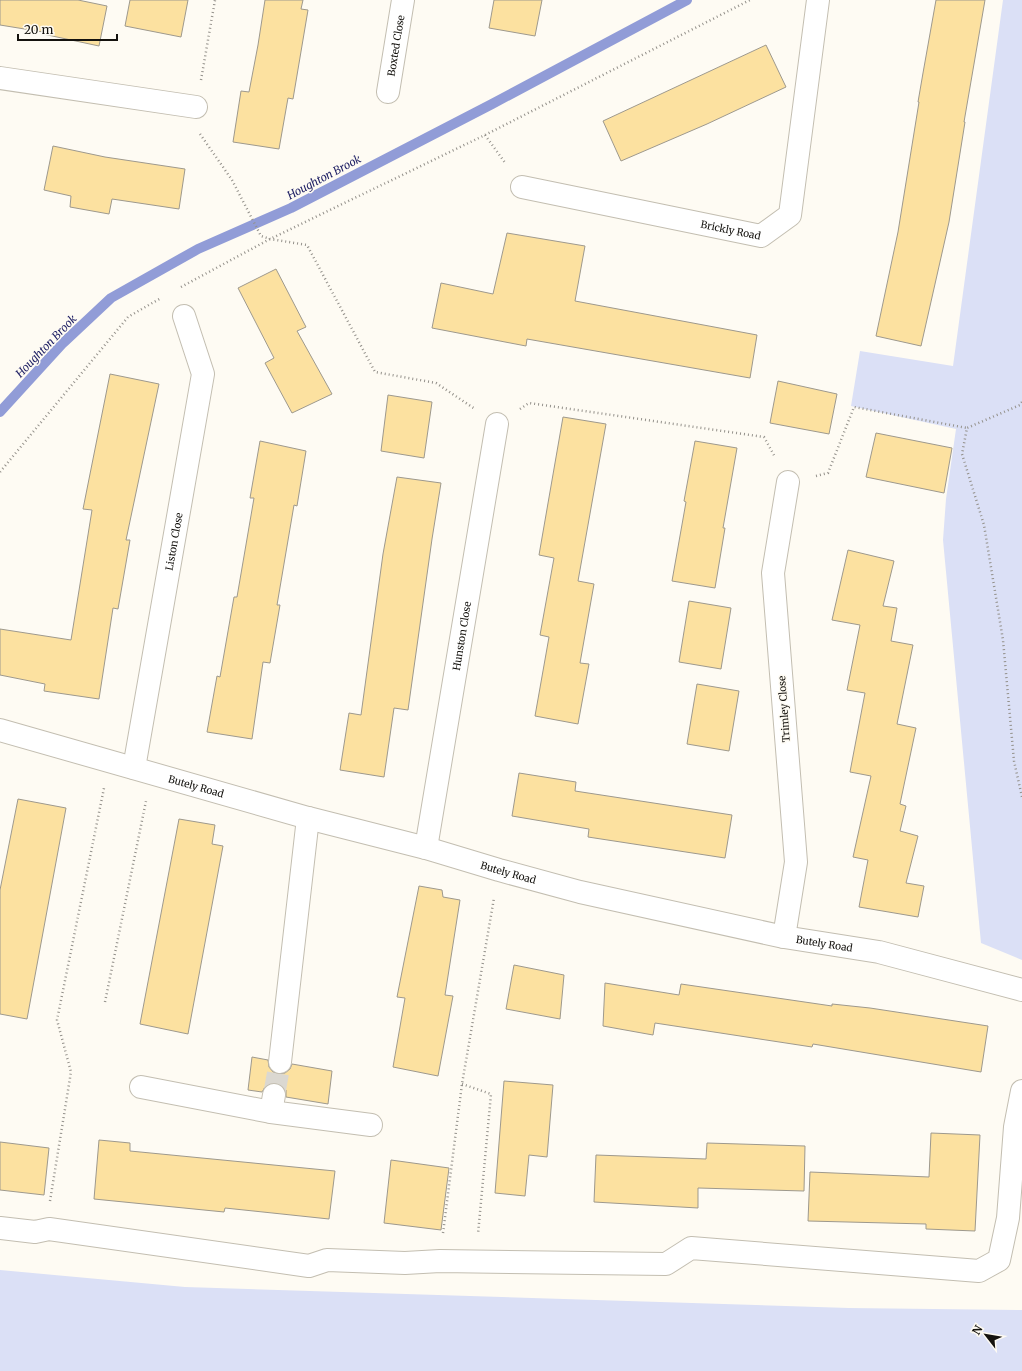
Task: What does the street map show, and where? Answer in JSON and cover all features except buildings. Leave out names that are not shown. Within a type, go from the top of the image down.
[{"type":"street","name":"Boxted Close","points":[[388,92],[403,0]]},
{"type":"street","name":"Brickly Road","points":[[522,187],[761,236],[790,215],[818,0]]},
{"type":"street","points":[[0,78],[196,107]]},
{"type":"street","name":"Liston Close","points":[[143,771],[203,374],[184,316]]},
{"type":"street","name":"Hunston Close","points":[[426,848],[497,424]]},
{"type":"street","name":"Trimley Close","points":[[784,937],[796,862],[773,573],[788,482]]},
{"type":"street","name":"Butely Road","points":[[0,730],[308,818],[426,848],[580,892],[784,937],[879,952],[1022,990]]},
{"type":"street","points":[[280,1062],[308,818]]},
{"type":"street","points":[[141,1087],[273,1104],[371,1125]]},
{"type":"street","points":[[0,1228],[35,1232],[46,1229],[65,1231],[309,1266],[327,1260],[666,1264],[691,1248],[979,1271],[999,1260],[1008,1218],[1015,1127],[1022,1091]]},
{"type":"path","points":[[178,288],[270,240],[485,135],[750,0]]},
{"type":"path","points":[[485,135],[522,187]]},
{"type":"path","points":[[232,180],[261,236],[270,240],[307,245],[376,372],[436,383],[497,424],[529,403],[764,437],[788,482],[828,473],[854,407],[967,428],[1020,405],[1022,402]]},
{"type":"path","points":[[0,472],[128,317],[165,295]]},
{"type":"path","points":[[967,428],[962,454],[984,524],[1003,640],[1014,761],[1022,797]]},
{"type":"path","points":[[46,1229],[71,1072],[57,1020],[109,761]]},
{"type":"path","points":[[105,1002],[143,771]]},
{"type":"path","points":[[440,1261],[462,1084],[499,870]]},
{"type":"path","points":[[462,1084],[491,1094],[475,1262]]},
{"type":"shaded area","points":[[1003,0],[1022,0],[1022,960],[981,943],[943,540],[946,499],[956,429],[851,406],[860,351],[953,366]]},
{"type":"shaded area","points":[[0,1270],[185,1287],[849,1308],[1022,1310],[1022,1371],[0,1371]]},
{"type":"waterway","name":"Houghton Brook","points":[[0,412],[63,343],[111,298],[198,249],[291,208],[492,104],[687,0]]},
{"type":"tunnel","points":[[274,1095],[280,1062]]}]
